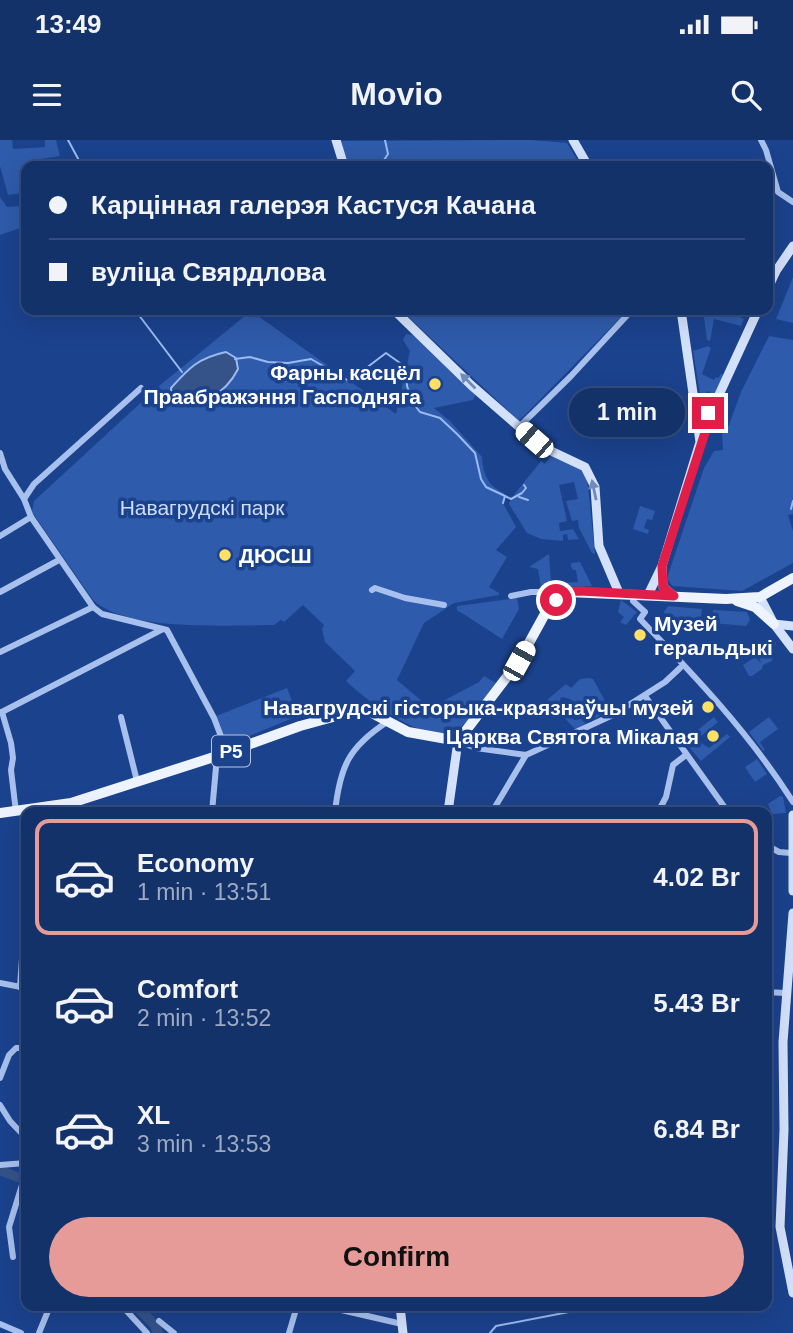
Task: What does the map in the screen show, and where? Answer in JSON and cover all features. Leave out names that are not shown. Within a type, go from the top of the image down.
[{"type":"main road","points":[[458,741],[519,661],[546,612],[556,600],[568,592],[726,599],[760,597],[793,578]]},
{"type":"main road","points":[[726,599],[755,607],[774,624]]},
{"type":"main road","name":"Р5","points":[[52,807],[222,754],[300,726],[355,711],[370,712],[408,732],[458,741]]},
{"type":"main road","name":"Р5","points":[[0,813],[21,812]]},
{"type":"street","points":[[336,140],[342,161]]},
{"type":"street","points":[[573,140],[585,161]]},
{"type":"street","points":[[761,140],[769,161]]},
{"type":"street","points":[[773,174],[778,192],[793,202]]},
{"type":"street","points":[[773,269],[793,246]]},
{"type":"street","points":[[399,315],[471,385],[544,448],[579,463],[590,475],[596,494],[597,535],[603,557],[619,593]]},
{"type":"street","points":[[519,427],[627,315]]},
{"type":"street","points":[[682,315],[700,442]]},
{"type":"street","points":[[648,595],[662,566],[700,442],[756,315]]},
{"type":"street","points":[[24,499],[34,484],[141,387]]},
{"type":"street","points":[[697,411],[704,414],[712,411]]},
{"type":"street","points":[[0,453],[5,469],[24,499],[31,517],[93,607],[103,614],[167,630],[214,718],[222,754],[213,807]]},
{"type":"street","points":[[0,536],[31,517]]},
{"type":"street","points":[[0,592],[59,560]]},
{"type":"street","points":[[662,566],[663,587],[674,596]]},
{"type":"street","points":[[372,590],[375,588],[405,598],[444,606]]},
{"type":"street","points":[[511,596],[531,592],[568,592]]},
{"type":"street","points":[[760,597],[774,624],[793,649]]},
{"type":"street","points":[[633,601],[645,612],[640,619],[711,695],[760,754],[793,802]]},
{"type":"street","points":[[0,652],[93,607]]},
{"type":"street","points":[[774,624],[793,625]]},
{"type":"street","points":[[16,812],[11,743],[1,713],[161,630]]},
{"type":"street","points":[[449,807],[458,741],[476,748],[526,755],[613,715],[645,696],[680,668]]},
{"type":"street","points":[[645,696],[723,807]]},
{"type":"street","points":[[121,717],[137,781]]},
{"type":"street","points":[[336,807],[345,762],[366,737],[387,722]]},
{"type":"street","points":[[495,807],[526,755]]},
{"type":"street","points":[[661,807],[666,797],[673,765],[687,755]]},
{"type":"street","points":[[793,815],[793,891]]},
{"type":"street","points":[[772,848],[791,853]]},
{"type":"street","points":[[793,913],[785,993],[780,1227],[793,1293]]},
{"type":"street","points":[[0,982],[21,987]]},
{"type":"street","points":[[772,992],[785,993]]},
{"type":"street","points":[[0,1078],[9,1055],[16,1048],[21,1048]]},
{"type":"street","points":[[0,1105],[21,1133]]},
{"type":"street","points":[[0,1165],[21,1163]]},
{"type":"street","points":[[13,1257],[9,1227],[21,1188]]},
{"type":"street","points":[[39,1333],[48,1311]]},
{"type":"street","points":[[127,1311],[147,1333]]},
{"type":"street","points":[[289,1333],[296,1311]]},
{"type":"street","points":[[341,1311],[403,1329],[401,1311]]},
{"type":"street","points":[[159,1321],[174,1333]]},
{"type":"street","points":[[0,1324],[21,1333]]},
{"type":"green space","points":[[0,140],[12,140],[13,149],[45,147],[45,140],[56,140],[60,156],[41,161],[21,161],[21,193],[8,195],[0,166]]},
{"type":"green space","points":[[531,140],[567,143],[578,161],[347,161],[341,141]]},
{"type":"green space","points":[[0,197],[7,207],[21,206],[21,228],[0,235]]},
{"type":"green space","points":[[793,277],[793,323],[776,319]]},
{"type":"green space","name":"Навагрудскі парк","points":[[246,315],[257,315],[396,414],[410,351],[403,340],[406,334],[418,336],[476,394],[473,400],[434,408],[450,421],[482,457],[487,479],[504,493],[504,505],[516,527],[496,550],[507,557],[489,587],[499,595],[454,603],[424,623],[397,680],[430,708],[479,682],[484,676],[496,683],[460,728],[442,734],[413,727],[381,709],[355,689],[346,681],[355,671],[325,642],[322,629],[324,625],[303,605],[284,622],[281,620],[274,625],[205,626],[153,622],[129,617],[109,610],[93,600],[32,512],[34,501],[159,386]]},
{"type":"green space","points":[[406,315],[623,315],[519,421]]},
{"type":"green space","points":[[704,315],[738,315],[744,319],[741,326],[714,319],[710,341],[707,340]]},
{"type":"green space","points":[[769,336],[793,340],[793,514],[788,515],[793,531],[793,563],[742,591],[672,586],[667,578],[704,468],[714,451],[723,450],[722,434],[729,425],[741,392]]},
{"type":"green space","points":[[708,346],[711,348],[702,374],[714,380],[721,374],[724,375],[715,395],[707,391],[705,398],[712,400],[706,408],[702,406],[693,351]]},
{"type":"green space","points":[[551,455],[578,465],[587,477],[595,554],[579,528],[578,520],[572,521],[566,501],[578,499],[574,482],[559,485],[567,521],[559,523],[560,531],[573,529],[579,539],[568,540],[567,534],[563,535],[563,541],[541,539],[527,533],[509,504],[541,461],[545,464]]},
{"type":"green space","points":[[640,506],[655,511],[652,520],[647,519],[644,528],[649,530],[648,534],[633,529]]},
{"type":"green space","points":[[549,554],[551,583],[554,583],[554,588],[541,588],[538,569],[529,567]]},
{"type":"green space","points":[[580,562],[592,586],[564,587],[563,583],[578,582],[576,570],[573,570],[571,563]]},
{"type":"green space","points":[[517,598],[519,609],[502,639],[457,610],[457,606]]},
{"type":"green space","points":[[621,600],[637,612],[626,625],[620,622],[624,617],[618,612]]},
{"type":"green space","points":[[668,606],[702,609],[700,623],[667,620],[664,612]]},
{"type":"green space","points":[[713,610],[747,612],[750,620],[746,626],[712,623]]},
{"type":"green space","points":[[776,642],[772,661],[749,676],[743,665],[755,657],[761,663],[758,654]]},
{"type":"green space","points":[[580,679],[593,679],[610,710],[587,723],[581,713],[585,708],[581,709],[570,699],[561,697],[559,703],[574,720],[581,719],[586,724],[576,730],[547,700],[566,684],[571,688]]},
{"type":"green space","points":[[287,688],[298,716],[227,745],[216,716]]},
{"type":"green space","points":[[714,717],[718,722],[700,737],[701,743],[709,748],[727,734],[730,737],[701,761],[684,741]]},
{"type":"green space","points":[[769,717],[778,729],[760,742],[765,750],[763,751],[749,732]]},
{"type":"green space","points":[[757,759],[767,774],[755,782],[745,767]]},
{"type":"green space","points":[[780,796],[783,797],[786,813],[772,814],[772,807],[768,804]]},
{"type":"shaded area","points":[[226,352],[236,358],[238,369],[226,386],[201,402],[172,399],[171,388],[189,369],[208,357]]},
{"type":"waterway","points":[[68,140],[79,161]]},
{"type":"waterway","points":[[385,140],[388,154],[385,161]]},
{"type":"waterway","points":[[139,315],[182,372]]},
{"type":"waterway","points":[[235,359],[250,357],[268,362],[288,363],[311,359],[349,381],[386,353],[407,368],[407,386],[413,403],[420,412],[440,418],[475,453],[481,479],[486,487],[505,496],[503,503]]},
{"type":"waterway","points":[[505,496],[511,499],[522,493],[526,488],[524,485]]},
{"type":"waterway","points":[[519,497],[528,500]]},
{"type":"waterway","points":[[791,509],[793,501]]},
{"type":"waterway","points":[[0,1170],[17,1177]]},
{"type":"waterway","points":[[141,1311],[155,1325],[158,1333]]},
{"type":"waterway","points":[[490,1333],[496,1326],[574,1311]]},
{"type":"place","name":"Фарны касцёл Праабражэння Гасподняга","points":[[435,384]]},
{"type":"place","name":"ДЮСШ","points":[[225,555]]},
{"type":"place","name":"Музей геральдыкі","points":[[640,635]]},
{"type":"place","name":"Навагрудскі гісторыка-краязнаўчы музей","points":[[708,707]]},
{"type":"place","name":"Царква Святога Мікалая","points":[[713,736]]},
{"type":"route","points":[[556,600],[568,592],[580,591],[674,596],[663,587],[662,566],[712,411],[708,413]]}]
